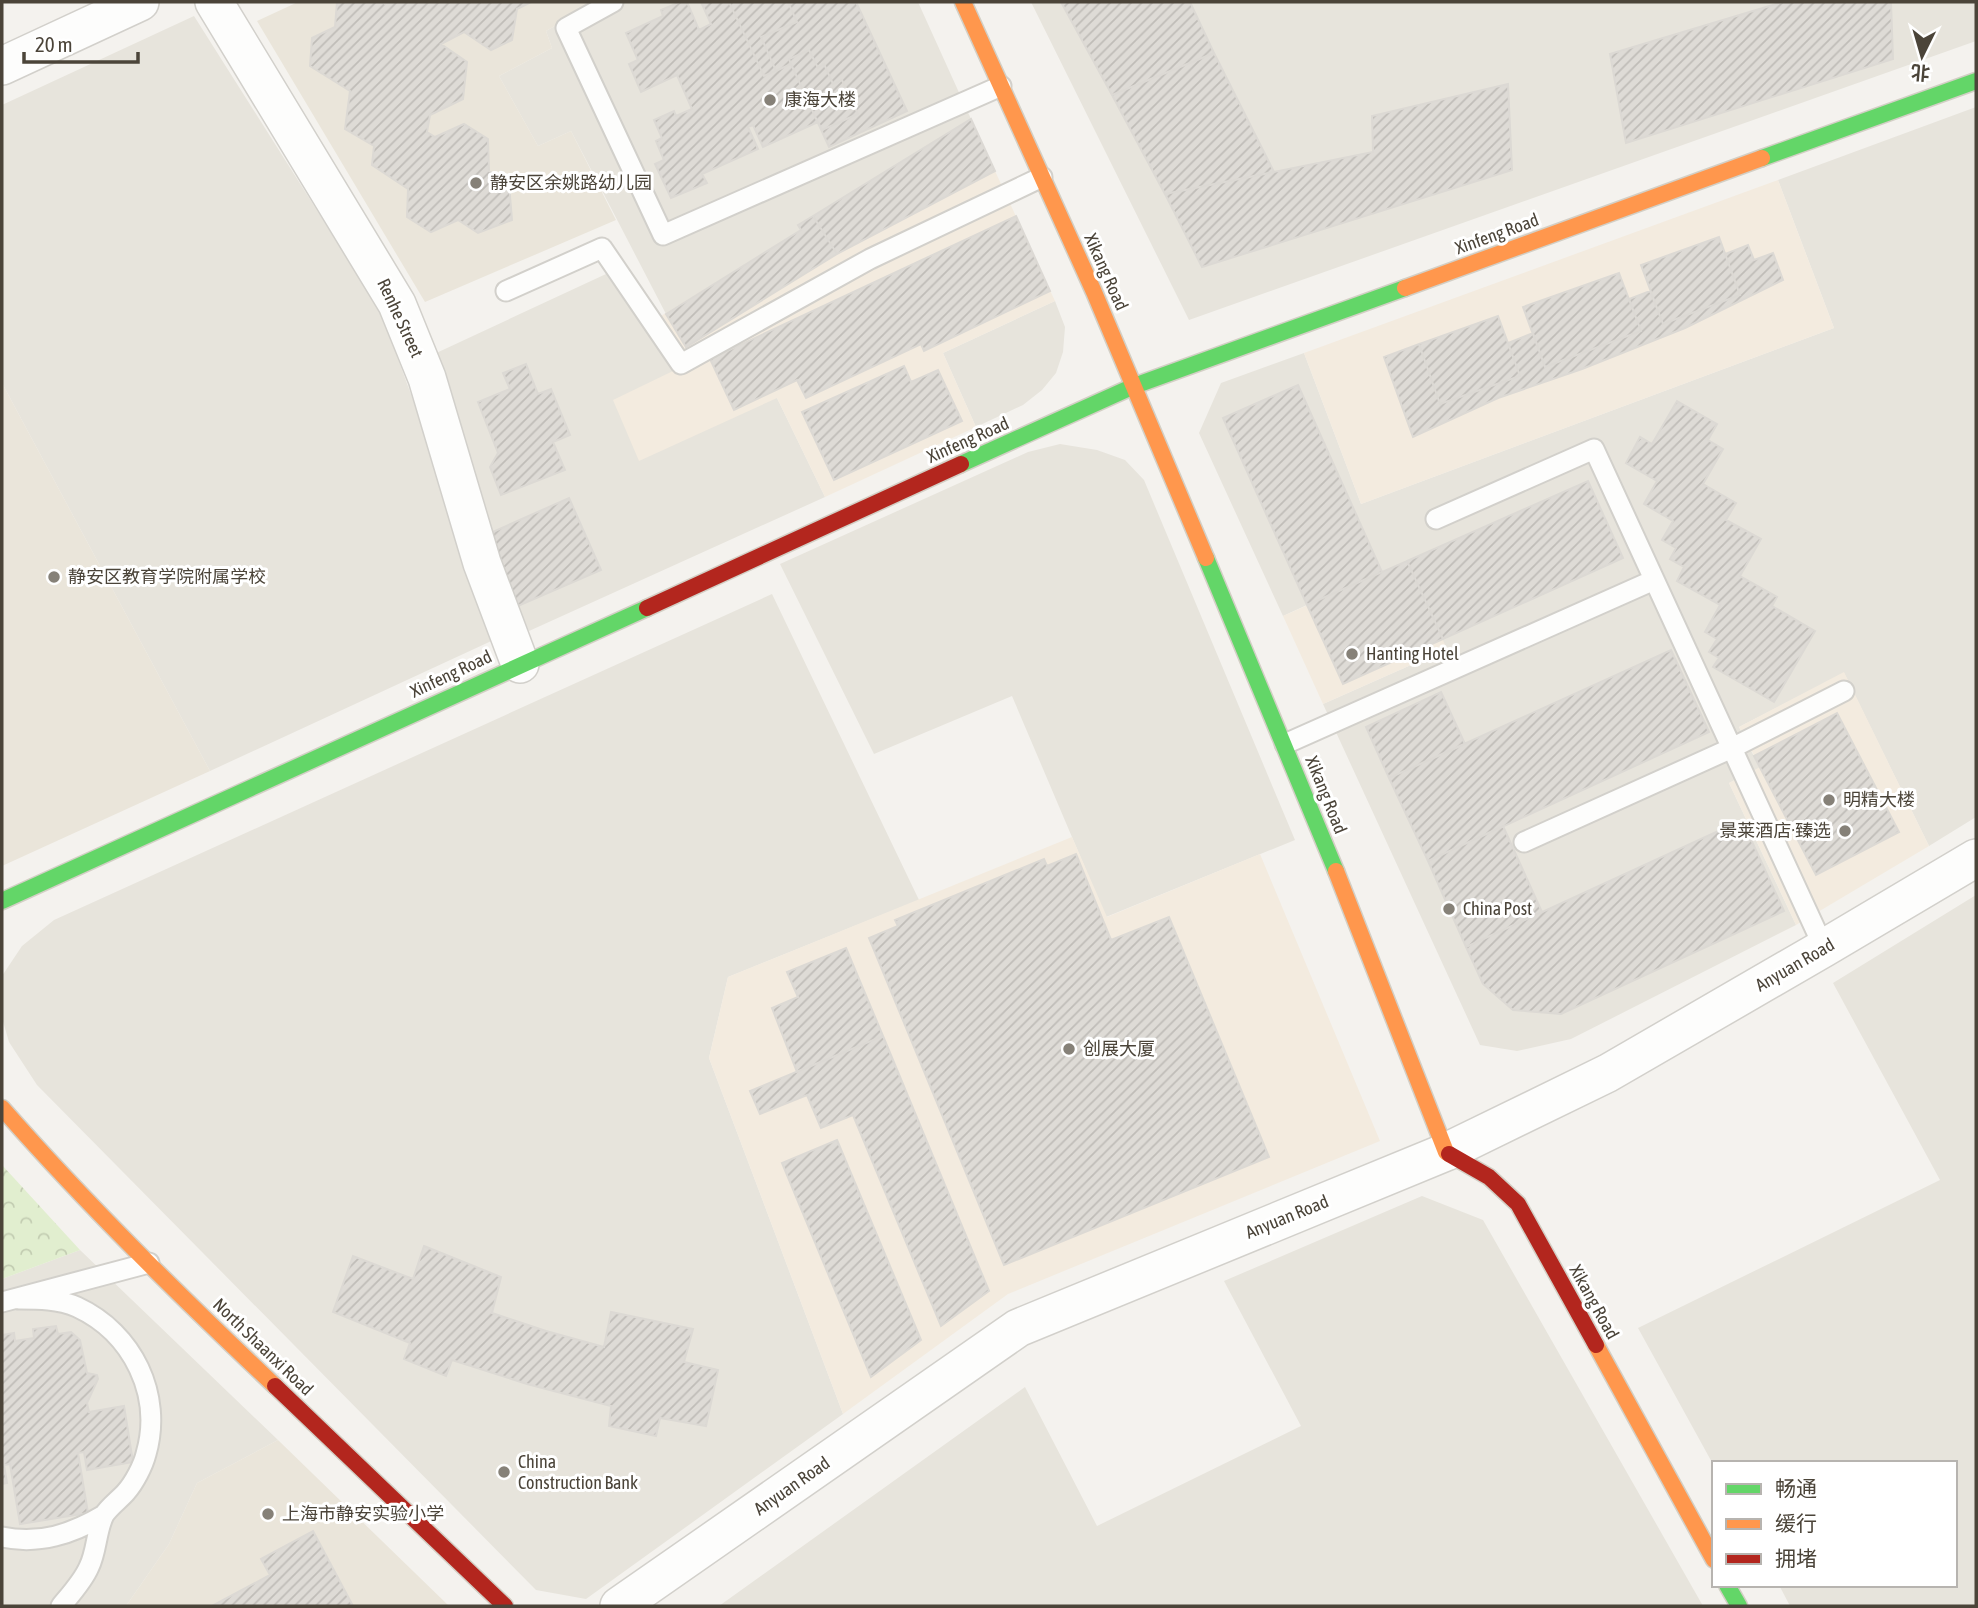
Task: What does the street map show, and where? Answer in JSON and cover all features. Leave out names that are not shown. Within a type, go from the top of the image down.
[{"type":"street","points":[[2,66],[140,2]]},
{"type":"street","name":"Renhe Street","points":[[214,2],[397,304],[427,378],[478,551],[520,664]]},
{"type":"street","name":"Xikang Road","points":[[963,2],[1134,386],[1285,744],[1446,1152],[1489,1177],[1518,1204],[1712,1556]]},
{"type":"street","name":"Xinfeng Road","points":[[2,901],[1134,386],[1976,81]]},
{"type":"street","name":"Anyuan Road","points":[[619,1606],[1018,1328],[1446,1152],[1608,1073],[1976,858]]},
{"type":"street","name":"North Shaanxi Road","points":[[2,1108],[45,1157],[210,1324],[505,1606]]},
{"type":"street","points":[[1728,1587],[1739,1606]]},
{"type":"lane","points":[[613,2],[566,28],[663,234],[1001,86]]},
{"type":"lane","points":[[506,291],[602,248],[681,364],[870,259],[1042,177]]},
{"type":"lane","points":[[1436,519],[1594,449],[1824,948]]},
{"type":"lane","points":[[1285,744],[1654,580]]},
{"type":"lane","points":[[1524,842],[1732,748],[1844,691]]},
{"type":"lane","points":[[10,1300],[149,1262]]},
{"type":"lane","points":[[71,1284],[77,1307]]},
{"type":"lane","points":[[2,1537],[28,1540],[51,1538],[79,1530],[104,1515],[129,1489],[146,1456],[151,1412],[144,1380],[128,1348],[111,1329],[77,1307],[51,1300],[10,1300]]},
{"type":"lane","points":[[61,1606],[90,1567],[104,1515]]},
{"type":"shaded area","name":"静安区余姚路幼儿园","points":[[298,2],[597,2],[546,31],[552,48],[499,76],[538,146],[571,131],[616,220],[425,302],[257,21]]},
{"type":"shaded area","points":[[597,2],[918,2],[971,119],[798,225],[801,230],[666,314],[571,131],[538,146],[499,76],[552,48],[546,31]]},
{"type":"shaded area","points":[[1031,2],[1976,2],[1976,41],[1189,320]]},
{"type":"shaded area","points":[[194,16],[380,310],[500,637],[210,771],[2,383],[2,105]]},
{"type":"shaded area","points":[[1976,107],[1976,817],[1929,846],[1844,673],[1739,727],[1760,768],[1729,783],[1796,925],[1571,1039],[1517,1051],[1480,1045],[1323,704],[1447,649],[1307,605],[1283,616],[1199,433],[1221,383],[1304,353],[1361,504],[1834,328],[1778,180]]},
{"type":"shaded area","points":[[971,119],[1055,301],[943,353],[976,427],[825,497],[777,398],[639,461],[613,400],[673,371],[643,327],[801,230],[798,225]]},
{"type":"shaded area","points":[[1778,180],[1834,328],[1361,504],[1304,353]]},
{"type":"shaded area","points":[[606,274],[673,371],[777,398],[825,497],[529,631],[486,535],[432,355]]},
{"type":"shaded area","points":[[1055,301],[1065,327],[1063,352],[1056,373],[1042,390],[1023,405],[976,427],[943,353]]},
{"type":"shaded area","name":"静安区教育学院附属学校","points":[[2,383],[210,771],[2,866]]},
{"type":"shaded area","points":[[1060,444],[1097,450],[1125,460],[1144,480],[1295,840],[1106,917],[1012,696],[874,754],[780,564],[1028,452]]},
{"type":"shaded area","points":[[1407,561],[1447,649],[1323,704],[1283,616]]},
{"type":"shaded area","points":[[772,594],[919,900],[728,977],[709,1058],[843,1414],[586,1599],[536,1590],[37,1085],[9,1042],[2,1018],[2,976],[22,946],[54,920]]},
{"type":"shaded area","points":[[1844,672],[1929,846],[1796,925],[1729,783],[1760,767],[1739,727]]},
{"type":"shaded area","points":[[1072,837],[1107,917],[1260,854],[1380,1141],[1008,1294],[843,1414],[709,1058],[728,977]]},
{"type":"shaded area","points":[[1976,895],[1976,1606],[1790,1606],[1780,1587],[1957,1587],[1957,1461],[1712,1462],[1638,1328],[1940,1180],[1833,983]]},
{"type":"shaded area","points":[[1422,1196],[1483,1220],[1703,1606],[719,1606],[1025,1387],[1097,1526],[1301,1426],[1224,1281]]},
{"type":"shaded area","points":[[80,1250],[278,1440],[197,1483],[169,1544],[126,1606],[2,1606],[2,1279]]},
{"type":"shaded area","name":"上海市静安实验小学","points":[[278,1440],[449,1606],[126,1606],[169,1544],[197,1483]]},
{"type":"green space","points":[[2,1165],[80,1250],[2,1279]]},
{"type":"building","points":[[337,2],[531,2],[517,9],[512,40],[491,50],[464,32],[441,44],[467,62],[463,99],[430,115],[427,132],[435,137],[464,124],[488,139],[489,171],[509,184],[512,220],[478,233],[458,220],[431,232],[407,217],[408,189],[372,165],[374,146],[345,129],[350,91],[310,66],[312,38],[335,27]]},
{"type":"building","name":"康海大楼","points":[[687,2],[699,30],[711,24],[701,2],[788,2],[797,22],[761,37],[776,71],[791,64],[789,59],[809,50],[818,68],[824,64],[833,84],[842,80],[858,114],[822,130],[818,122],[763,147],[753,125],[748,127],[758,149],[702,174],[707,183],[671,198],[655,164],[664,160],[656,141],[662,138],[654,120],[674,111],[676,116],[692,109],[677,75],[641,92],[629,64],[638,60],[626,33],[663,16],[661,10]]},
{"type":"building","points":[[729,2],[856,2],[907,111],[829,147],[791,64],[764,76]]},
{"type":"building","points":[[1061,2],[1190,2],[1214,53],[1112,95]]},
{"type":"building","points":[[1783,2],[1891,2],[1893,59],[1626,143],[1610,54]]},
{"type":"building","points":[[1214,53],[1274,172],[1165,194],[1112,95]]},
{"type":"building","points":[[1508,84],[1512,170],[1202,267],[1165,194],[1373,152],[1372,116]]},
{"type":"building","points":[[971,119],[995,171],[837,254],[813,216]]},
{"type":"building","points":[[813,216],[837,254],[686,347],[666,314],[801,230],[798,225]]},
{"type":"building","points":[[1016,216],[1050,291],[924,351],[921,344],[806,398],[797,380],[734,410],[710,359]]},
{"type":"building","points":[[1719,237],[1740,295],[1663,324],[1641,265]]},
{"type":"building","points":[[1748,245],[1754,260],[1773,253],[1783,280],[1685,328],[1582,369],[1498,398],[1413,437],[1384,357],[1419,344],[1440,404],[1520,376],[1508,343],[1533,333],[1545,367],[1641,331],[1629,299],[1650,291],[1663,324],[1740,295],[1725,254]]},
{"type":"building","points":[[1619,273],[1641,331],[1545,367],[1523,307]]},
{"type":"building","points":[[1498,316],[1520,376],[1440,404],[1419,344]]},
{"type":"building","points":[[526,364],[538,394],[551,389],[570,435],[553,442],[565,470],[501,495],[490,467],[498,453],[478,402],[510,389],[503,373]]},
{"type":"building","points":[[904,366],[911,382],[938,370],[962,421],[834,480],[802,412]]},
{"type":"building","points":[[1298,385],[1382,572],[1307,605],[1223,418]]},
{"type":"building","points":[[1677,401],[1717,424],[1708,440],[1723,449],[1703,484],[1736,503],[1726,520],[1761,539],[1740,576],[1777,597],[1772,606],[1815,631],[1774,702],[1713,667],[1719,658],[1709,652],[1717,639],[1705,632],[1720,605],[1677,581],[1684,567],[1670,559],[1676,548],[1662,540],[1673,521],[1644,504],[1657,481],[1626,463],[1640,437],[1652,444]]},
{"type":"building","points":[[1588,481],[1623,558],[1443,639],[1407,561]]},
{"type":"building","points":[[569,498],[601,570],[518,606],[486,535]]},
{"type":"building","points":[[1407,561],[1443,639],[1343,684],[1307,605]]},
{"type":"building","points":[[1671,650],[1709,732],[1428,861],[1389,778]]},
{"type":"building","points":[[1441,692],[1465,744],[1389,778],[1366,727]]},
{"type":"building","name":"明精大楼","points":[[1837,713],[1899,832],[1816,875],[1754,756]]},
{"type":"building","points":[[1742,820],[1784,911],[1561,1014],[1513,1010],[1483,984],[1466,947]]},
{"type":"building","points":[[1503,826],[1542,912],[1466,947],[1428,861]]},
{"type":"building","name":"创展大厦","points":[[1076,854],[1111,940],[1169,917],[1269,1157],[1004,1265],[869,938],[898,926],[895,920],[1044,859],[1047,866]]},
{"type":"building","points":[[846,948],[883,1036],[797,1072],[772,1008],[798,997],[787,972]]},
{"type":"building","points":[[883,1036],[989,1291],[941,1326],[853,1115],[821,1128],[807,1095],[760,1114],[750,1091]]},
{"type":"building","points":[[837,1140],[921,1340],[871,1377],[782,1163]]},
{"type":"building","points":[[424,1246],[501,1277],[492,1313],[546,1331],[604,1347],[611,1312],[693,1329],[684,1362],[718,1370],[706,1426],[660,1418],[656,1436],[609,1426],[611,1406],[527,1384],[452,1360],[446,1376],[404,1359],[410,1343],[333,1312],[353,1256],[413,1279]]},
{"type":"building","points":[[56,1326],[58,1334],[71,1332],[80,1340],[87,1373],[97,1375],[98,1379],[87,1403],[89,1412],[124,1406],[133,1462],[87,1470],[84,1452],[78,1453],[88,1513],[20,1524],[10,1464],[4,1465],[7,1483],[2,1484],[2,1335],[14,1333],[15,1341],[34,1338],[33,1329]]},
{"type":"building","points":[[313,1531],[353,1606],[212,1606],[270,1575],[261,1559]]},
{"type":"traffic: fast","points":[[1762,158],[1976,81]]},
{"type":"traffic: fast","points":[[961,464],[1134,386],[1405,288]]},
{"type":"traffic: fast","points":[[1206,558],[1336,871]]},
{"type":"traffic: fast","points":[[2,901],[647,608]]},
{"type":"traffic: fast","points":[[1728,1587],[1739,1606]]},
{"type":"traffic: slow","points":[[963,2],[1094,292],[1206,558]]},
{"type":"traffic: slow","points":[[1405,288],[1762,158]]},
{"type":"traffic: slow","points":[[1336,871],[1449,1154]]},
{"type":"traffic: slow","points":[[2,1108],[136,1250],[275,1386]]},
{"type":"traffic: slow","points":[[1596,1345],[1712,1556]]},
{"type":"traffic: jam","points":[[647,608],[961,464]]},
{"type":"traffic: jam","points":[[1449,1154],[1489,1177],[1518,1204],[1596,1345]]},
{"type":"traffic: jam","points":[[275,1386],[505,1606]]},
{"type":"place","name":"康海大楼","points":[[770,100]]},
{"type":"place","name":"静安区余姚路幼儿园","points":[[476,183]]},
{"type":"place","name":"静安区教育学院附属学校","points":[[54,577]]},
{"type":"place","name":"Hanting Hotel","points":[[1352,654]]},
{"type":"place","name":"明精大楼","points":[[1829,800]]},
{"type":"place","name":"景莱酒店·臻选","points":[[1845,831]]},
{"type":"place","name":"China Post","points":[[1449,909]]},
{"type":"place","name":"创展大厦","points":[[1069,1049]]},
{"type":"place","name":"China Construction Bank","points":[[504,1472]]},
{"type":"place","name":"上海市静安实验小学","points":[[268,1514]]}]
